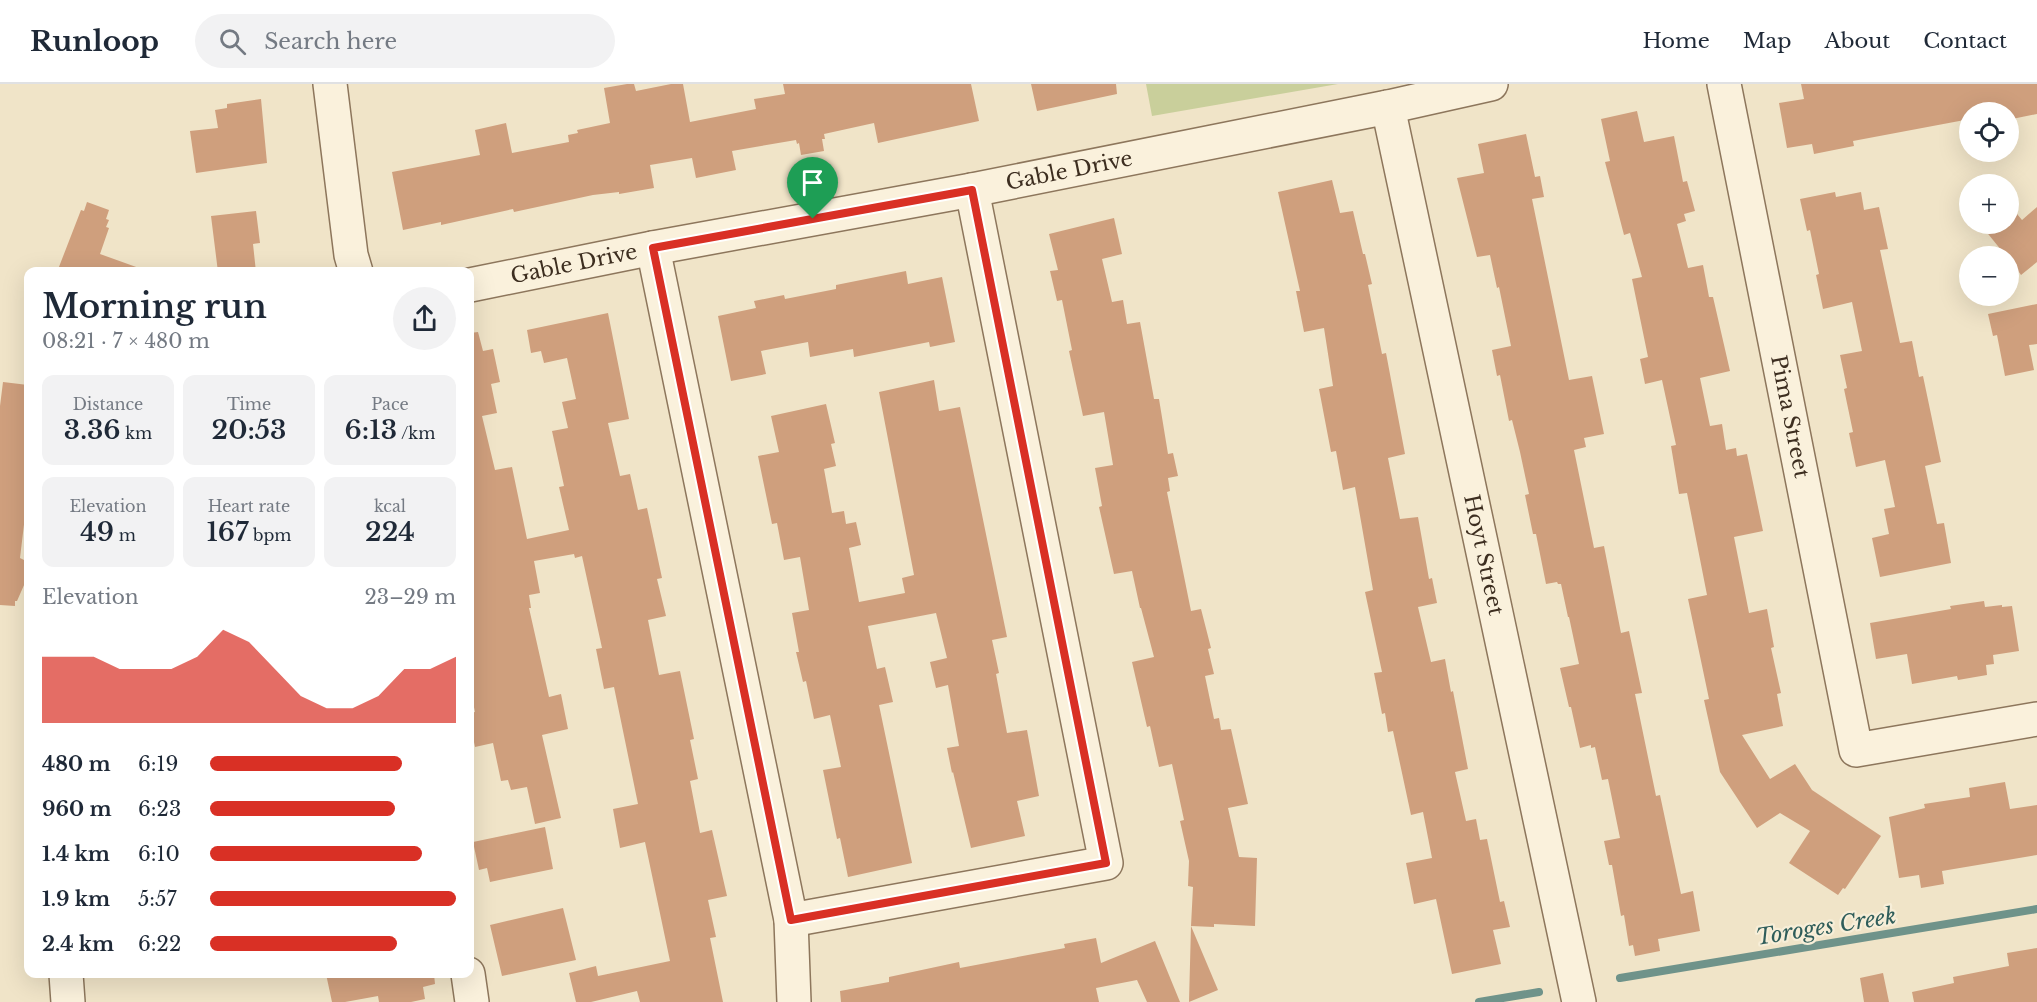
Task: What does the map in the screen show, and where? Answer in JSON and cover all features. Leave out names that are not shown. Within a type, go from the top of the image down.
[{"type":"street","points":[[330,84],[351,255],[355,267]]},
{"type":"street","name":"Gable Drive","points":[[474,284],[653,248],[972,190],[1388,107],[1491,84]]},
{"type":"street","name":"Pima Street","points":[[1724,84],[1856,750],[2037,719]]},
{"type":"street","name":"Hoyt Street","points":[[1388,107],[1579,1002]]},
{"type":"street","points":[[791,920],[1106,863],[972,190]]},
{"type":"street","points":[[653,248],[791,920],[794,1002]]},
{"type":"street","points":[[66,978],[68,1002]]},
{"type":"street","points":[[469,978],[472,1002]]},
{"type":"green space","points":[[1146,84],[1338,84],[1152,116]]},
{"type":"building","points":[[634,84],[636,91],[683,84],[690,122],[756,109],[754,99],[785,94],[783,84],[971,84],[979,121],[878,143],[874,123],[824,134],[825,139],[822,139],[824,151],[801,155],[799,143],[797,144],[796,140],[732,151],[736,170],[696,178],[692,158],[650,165],[654,188],[619,194],[619,192],[593,195],[514,212],[513,209],[441,225],[441,222],[403,230],[392,172],[480,155],[475,130],[506,123],[512,153],[569,142],[568,135],[578,133],[577,130],[610,123],[604,88]]},
{"type":"building","points":[[1031,84],[1116,84],[1117,94],[1037,111]]},
{"type":"building","points":[[1801,84],[2037,84],[2037,114],[2019,118],[2019,102],[1959,102],[1959,121],[1853,141],[1854,146],[1814,154],[1812,144],[1787,148],[1779,103],[1804,99]]},
{"type":"building","points":[[261,99],[267,163],[196,173],[190,131],[218,128],[215,110],[227,108],[227,104]]},
{"type":"building","points":[[1637,111],[1644,142],[1674,136],[1683,182],[1687,181],[1695,211],[1684,214],[1686,221],[1677,224],[1688,268],[1703,265],[1709,297],[1713,297],[1730,371],[1700,378],[1710,426],[1722,424],[1726,450],[1736,448],[1737,456],[1747,454],[1763,531],[1734,537],[1749,613],[1767,609],[1774,647],[1771,648],[1781,693],[1777,694],[1783,726],[1742,735],[1770,779],[1795,764],[1812,790],[1881,836],[1845,889],[1843,888],[1838,895],[1789,863],[1810,831],[1780,813],[1757,828],[1720,772],[1704,700],[1709,699],[1688,599],[1707,595],[1687,493],[1679,494],[1671,446],[1676,445],[1662,380],[1645,384],[1640,359],[1648,357],[1632,279],[1642,277],[1630,233],[1624,235],[1605,162],[1610,161],[1601,119]]},
{"type":"building","points":[[1526,134],[1535,177],[1540,176],[1544,197],[1532,199],[1569,380],[1592,376],[1604,434],[1584,438],[1586,447],[1574,450],[1594,548],[1604,546],[1621,633],[1629,631],[1642,693],[1635,694],[1656,796],[1660,795],[1681,894],[1693,891],[1700,931],[1658,939],[1660,951],[1635,956],[1633,945],[1629,946],[1624,915],[1621,916],[1612,865],[1609,865],[1604,841],[1620,838],[1608,779],[1602,780],[1595,747],[1591,748],[1591,745],[1580,748],[1560,668],[1579,664],[1569,617],[1561,584],[1557,582],[1546,584],[1525,495],[1529,494],[1520,452],[1512,420],[1509,421],[1500,375],[1497,376],[1492,350],[1511,346],[1499,287],[1497,288],[1490,255],[1477,257],[1457,178],[1484,173],[1478,144]]},
{"type":"building","points":[[1332,180],[1340,213],[1353,211],[1372,284],[1368,285],[1382,354],[1386,353],[1405,454],[1388,458],[1400,519],[1418,517],[1429,579],[1432,578],[1437,603],[1418,607],[1431,662],[1445,659],[1451,692],[1453,691],[1468,769],[1455,772],[1466,821],[1476,819],[1480,840],[1487,839],[1500,902],[1504,901],[1510,927],[1493,930],[1501,964],[1452,974],[1436,899],[1414,904],[1406,863],[1432,858],[1423,812],[1411,815],[1393,731],[1388,732],[1385,713],[1382,714],[1374,673],[1382,672],[1365,592],[1373,590],[1355,487],[1343,490],[1336,451],[1331,452],[1319,389],[1333,386],[1324,328],[1304,332],[1296,291],[1300,291],[1278,192]]},
{"type":"building","points":[[1835,192],[1836,197],[1861,192],[1864,210],[1879,207],[1888,249],[1880,250],[1900,343],[1912,341],[1919,377],[1923,376],[1941,462],[1925,466],[1937,524],[1944,523],[1951,563],[1880,577],[1872,538],[1889,534],[1884,509],[1895,507],[1885,460],[1856,467],[1849,433],[1853,432],[1844,389],[1847,388],[1840,355],[1862,351],[1852,302],[1823,309],[1810,230],[1807,231],[1800,199]]},
{"type":"building","points":[[87,202],[109,210],[106,227],[109,228],[100,254],[136,267],[59,267],[81,210],[84,211]]},
{"type":"building","points":[[2037,207],[2037,262],[2021,275],[2019,246],[1998,246],[1988,234],[2019,234],[2019,216],[2022,220]]},
{"type":"building","points":[[256,211],[260,243],[253,244],[255,267],[217,267],[211,216]]},
{"type":"building","points":[[1114,218],[1122,254],[1102,259],[1112,302],[1123,300],[1127,324],[1140,322],[1154,399],[1159,399],[1168,454],[1173,453],[1178,476],[1168,478],[1170,491],[1167,492],[1191,611],[1201,609],[1211,648],[1208,649],[1214,674],[1205,676],[1214,719],[1219,718],[1221,730],[1231,729],[1248,804],[1228,808],[1239,857],[1257,858],[1255,926],[1214,924],[1214,927],[1191,926],[1193,887],[1188,886],[1189,861],[1180,821],[1184,820],[1172,764],[1159,767],[1132,662],[1154,657],[1132,571],[1114,574],[1099,507],[1102,506],[1095,468],[1113,465],[1104,412],[1083,416],[1069,351],[1072,350],[1062,300],[1057,301],[1050,271],[1058,270],[1049,234]]},
{"type":"building","points":[[906,271],[908,284],[942,277],[955,342],[930,347],[929,342],[854,357],[853,349],[810,357],[808,342],[761,351],[766,374],[731,381],[718,316],[756,308],[754,301],[784,295],[785,299],[836,289],[836,285]]},
{"type":"building","points":[[2037,304],[2037,344],[2029,345],[2034,370],[2005,376],[1997,335],[1993,336],[1988,314]]},
{"type":"building","points":[[608,313],[629,419],[608,423],[620,476],[630,474],[638,510],[647,508],[662,578],[657,579],[666,616],[648,620],[659,675],[680,671],[694,739],[690,740],[698,779],[690,781],[700,833],[712,830],[727,896],[708,900],[716,937],[710,938],[723,1002],[640,1002],[637,991],[591,1002],[576,1002],[569,973],[596,966],[598,976],[670,961],[645,842],[620,848],[613,809],[638,804],[614,687],[604,689],[596,649],[602,648],[582,556],[575,558],[574,554],[534,561],[540,593],[529,595],[531,608],[529,608],[549,697],[561,694],[568,729],[542,735],[561,818],[535,824],[527,787],[511,790],[508,780],[501,781],[493,743],[475,747],[474,332],[478,332],[483,351],[493,349],[500,382],[491,384],[497,413],[482,416],[495,470],[512,467],[527,539],[569,530],[559,487],[564,486],[552,431],[568,428],[562,402],[576,399],[567,358],[544,363],[541,351],[531,353],[527,330]]},
{"type":"building","points":[[934,380],[939,411],[960,407],[1007,637],[992,640],[1007,733],[1027,730],[1039,796],[1017,801],[1025,836],[971,848],[947,748],[959,746],[948,685],[936,688],[930,662],[947,658],[936,613],[868,626],[877,669],[885,667],[893,702],[879,705],[912,863],[848,877],[840,838],[837,839],[823,770],[841,767],[830,715],[814,719],[806,681],[803,682],[796,652],[799,652],[792,613],[809,610],[800,557],[784,560],[777,523],[772,524],[758,456],[779,452],[771,416],[826,404],[835,443],[831,444],[836,466],[824,469],[832,513],[844,511],[846,524],[856,522],[861,545],[849,548],[859,602],[905,593],[902,578],[914,575],[879,392]]},
{"type":"building","points":[[3,382],[24,385],[24,524],[20,558],[24,560],[24,585],[15,601],[15,606],[0,605],[0,406]]},
{"type":"building","points":[[1984,601],[1985,607],[2012,606],[2019,651],[1993,655],[1994,664],[1986,665],[1987,675],[1958,680],[1957,676],[1912,684],[1907,654],[1876,659],[1870,623]]},
{"type":"building","points":[[2005,782],[2010,809],[2037,805],[2037,855],[1942,871],[1944,884],[1921,888],[1919,875],[1899,878],[1889,817],[1925,808],[1924,804],[1970,797],[1969,788]]},
{"type":"building","points":[[545,827],[553,869],[490,882],[487,868],[479,870],[474,842]]},
{"type":"building","points":[[563,908],[576,960],[502,976],[490,925]]},
{"type":"building","points":[[1191,926],[1218,990],[1189,1002]]},
{"type":"building","points":[[1096,938],[1101,963],[1155,941],[1180,1002],[1147,1002],[1137,980],[1096,988],[1099,1002],[841,1002],[840,991],[889,982],[889,977],[959,962],[960,968],[1065,948],[1064,944]]},
{"type":"building","points":[[2037,948],[2037,1002],[1914,1002],[1912,992],[1954,983],[1953,977],[2009,966],[2007,953]]},
{"type":"building","points":[[1883,973],[1889,1002],[1864,1002],[1860,978]]},
{"type":"building","points":[[327,978],[434,978],[435,984],[423,987],[425,999],[411,1002],[379,1002],[378,996],[332,1002]]},
{"type":"waterway","name":"Toroges Creek","points":[[1620,978],[2037,909]]},
{"type":"waterway","name":"Toroges Creek","points":[[1479,1002],[1539,992]]},
{"type":"route","points":[[972,190],[1106,863],[791,920],[653,248],[813,219],[972,190]]}]
